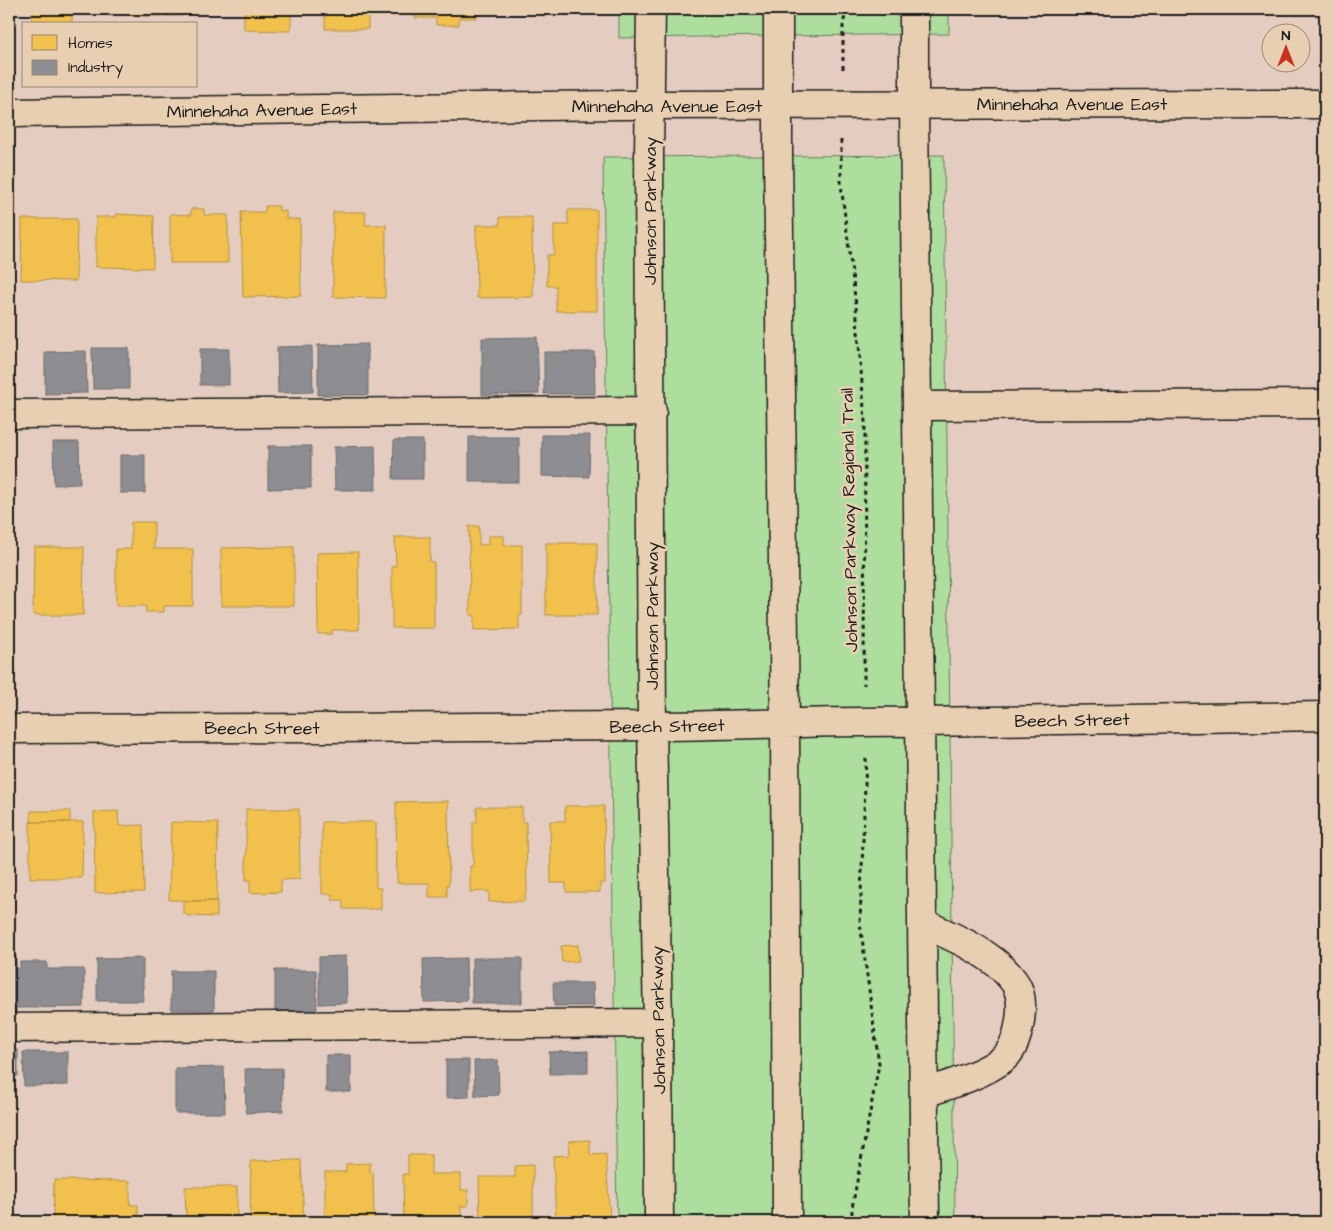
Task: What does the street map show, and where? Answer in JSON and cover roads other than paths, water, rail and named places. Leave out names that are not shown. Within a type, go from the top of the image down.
[{"type":"street","name":"Johnson Parkway","points":[[651,9],[649,105],[652,411],[652,726],[658,1024],[659,1222]]},
{"type":"street","points":[[778,9],[786,724],[787,1222]]},
{"type":"street","points":[[914,9],[916,406],[925,1222]]},
{"type":"street","name":"Minnehaha Avenue East","points":[[9,113],[649,105],[1325,104]]},
{"type":"street","points":[[916,406],[1325,404]]},
{"type":"street","points":[[9,414],[652,411]]},
{"type":"street","name":"Beech Street","points":[[9,729],[652,726],[865,721],[920,722],[1325,716]]},
{"type":"street","points":[[922,923],[967,944],[1001,968],[1018,988],[1022,1012],[1016,1035],[1007,1055],[985,1070],[924,1093]]},
{"type":"street","points":[[9,1028],[658,1024]]}]
